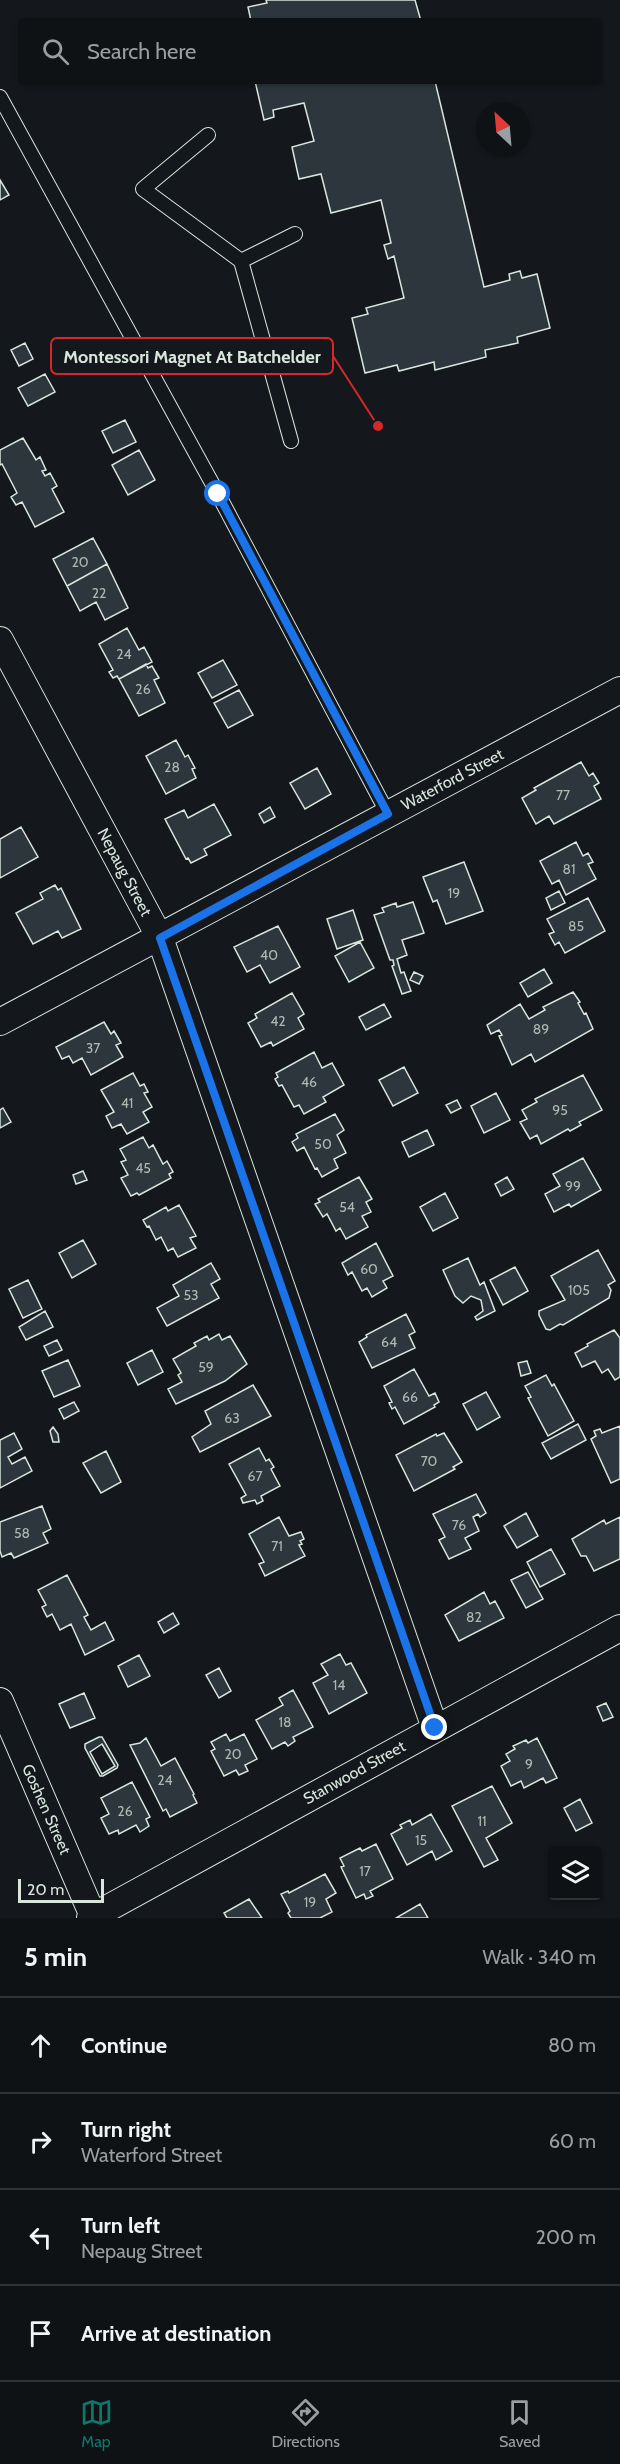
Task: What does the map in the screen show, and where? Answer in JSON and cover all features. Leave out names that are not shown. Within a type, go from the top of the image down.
[{"type":"street","name":"Nepaug Street","points":[[0,640],[160,938],[435,1728]]},
{"type":"street","name":"Waterford Street","points":[[0,1022],[620,690]]},
{"type":"street","name":"Stanwood Street","points":[[92,1917],[620,1628]]},
{"type":"street","name":"Goshen Street","points":[[0,1701],[92,1917]]},
{"type":"lane","points":[[0,97],[218,494],[388,814]]},
{"type":"lane","points":[[208,135],[142,189],[241,261],[291,441]]},
{"type":"lane","points":[[241,261],[295,234]]},
{"type":"building","points":[[266,0],[415,0],[420,18],[250,18],[248,7],[267,3]]},
{"type":"building","points":[[256,84],[436,84],[484,287],[510,280],[509,274],[520,271],[522,278],[537,274],[550,328],[517,337],[518,343],[485,350],[486,357],[435,370],[434,362],[399,371],[397,365],[365,373],[352,318],[368,314],[366,308],[404,298],[394,256],[388,259],[384,245],[391,243],[381,200],[331,213],[321,174],[299,179],[292,147],[314,141],[304,103],[273,110],[274,117],[264,120]]},
{"type":"building","points":[[0,180],[9,195],[0,200]]},
{"type":"building","points":[[25,343],[33,359],[19,366],[11,350]]},
{"type":"building","points":[[45,374],[55,392],[28,406],[18,388]]},
{"type":"building","points":[[125,420],[136,442],[113,453],[102,431]]},
{"type":"building","points":[[23,438],[36,460],[40,457],[46,470],[42,471],[45,476],[50,473],[57,486],[52,489],[64,512],[35,527],[22,502],[16,505],[11,497],[17,493],[2,464],[0,465],[0,450]]},
{"type":"building","points":[[139,450],[155,480],[128,495],[112,465]]},
{"type":"building","points":[[93,538],[107,564],[67,586],[53,559]]},
{"type":"building","points":[[107,564],[128,608],[105,620],[96,602],[80,611],[67,586]]},
{"type":"building","points":[[127,628],[139,650],[144,647],[152,662],[119,679],[117,676],[113,678],[109,672],[113,670],[99,644]]},
{"type":"building","points":[[223,660],[237,685],[212,698],[198,673]]},
{"type":"building","points":[[146,664],[148,668],[152,666],[159,678],[154,680],[165,703],[139,716],[119,679]]},
{"type":"building","points":[[239,690],[253,715],[228,728],[214,703]]},
{"type":"building","points":[[176,740],[185,757],[188,755],[195,768],[192,769],[196,778],[166,794],[146,756]]},
{"type":"building","points":[[581,762],[589,776],[593,773],[599,783],[594,786],[601,799],[554,824],[549,816],[536,824],[522,798],[536,790],[534,788]]},
{"type":"building","points":[[317,768],[331,794],[305,809],[290,783]]},
{"type":"building","points":[[214,804],[231,835],[204,849],[207,855],[191,863],[188,858],[186,859],[165,819],[184,810],[188,818]]},
{"type":"building","points":[[270,807],[275,817],[264,823],[259,814]]},
{"type":"building","points":[[21,827],[38,857],[0,878],[0,839]]},
{"type":"building","points":[[576,842],[583,856],[588,853],[593,862],[588,864],[596,879],[566,895],[559,880],[552,884],[540,861]]},
{"type":"building","points":[[464,862],[483,911],[446,924],[437,900],[433,902],[423,877]]},
{"type":"building","points":[[55,885],[58,890],[61,888],[81,929],[62,938],[58,931],[33,944],[16,913],[43,899],[40,893]]},
{"type":"building","points":[[559,891],[565,903],[551,910],[546,898]]},
{"type":"building","points":[[588,898],[605,931],[565,953],[559,942],[555,945],[549,934],[554,932],[547,919]]},
{"type":"building","points":[[413,902],[424,933],[402,940],[407,955],[397,959],[401,973],[404,972],[411,991],[402,994],[392,966],[394,965],[393,960],[390,960],[374,915],[384,912],[382,908],[396,903],[397,907]]},
{"type":"building","points":[[353,910],[363,940],[337,949],[327,919]]},
{"type":"building","points":[[278,926],[300,967],[270,983],[260,965],[247,972],[234,947]]},
{"type":"building","points":[[360,942],[374,968],[349,982],[335,956]]},
{"type":"building","points":[[544,969],[552,983],[528,997],[520,983]]},
{"type":"building","points":[[414,972],[423,976],[419,984],[410,980]]},
{"type":"building","points":[[573,992],[593,1029],[535,1062],[531,1054],[512,1065],[499,1036],[502,1035],[499,1030],[491,1034],[487,1025],[520,1004],[529,1019],[545,1010],[543,1007]]},
{"type":"building","points":[[292,993],[304,1014],[298,1018],[304,1029],[273,1046],[271,1042],[261,1047],[248,1023],[257,1018],[255,1014]]},
{"type":"building","points":[[384,1004],[391,1017],[366,1030],[359,1017]]},
{"type":"building","points":[[104,1022],[111,1034],[114,1031],[121,1043],[116,1045],[123,1057],[91,1075],[82,1058],[73,1063],[69,1056],[62,1059],[56,1047]]},
{"type":"building","points":[[314,1052],[322,1068],[332,1063],[344,1085],[323,1097],[326,1102],[304,1114],[299,1105],[294,1107],[282,1085],[279,1086],[275,1079],[278,1077],[276,1073]]},
{"type":"building","points":[[404,1067],[418,1093],[393,1106],[379,1080]]},
{"type":"building","points":[[133,1073],[140,1086],[144,1084],[148,1092],[144,1093],[152,1107],[143,1112],[149,1122],[127,1134],[121,1124],[112,1128],[106,1116],[114,1112],[101,1090]]},
{"type":"building","points":[[583,1075],[602,1110],[579,1122],[581,1125],[570,1131],[568,1129],[541,1144],[537,1135],[530,1139],[520,1122],[527,1119],[522,1110],[537,1102],[535,1099]]},
{"type":"building","points":[[496,1093],[510,1120],[484,1133],[471,1106]]},
{"type":"building","points":[[457,1100],[461,1108],[451,1113],[446,1105]]},
{"type":"building","points":[[3,1108],[11,1122],[0,1128],[0,1110]]},
{"type":"building","points":[[335,1114],[344,1130],[337,1135],[346,1153],[334,1159],[338,1168],[322,1177],[317,1168],[315,1169],[304,1147],[297,1151],[292,1142],[298,1138],[296,1134]]},
{"type":"building","points":[[427,1130],[434,1145],[409,1157],[402,1142]]},
{"type":"building","points":[[143,1137],[149,1148],[153,1145],[163,1164],[167,1161],[173,1172],[169,1174],[171,1178],[139,1195],[137,1193],[131,1196],[121,1178],[128,1175],[121,1162],[126,1160],[120,1149]]},
{"type":"building","points":[[583,1158],[601,1190],[571,1207],[569,1204],[554,1212],[545,1194],[560,1186],[553,1174]]},
{"type":"building","points":[[83,1171],[87,1180],[76,1184],[73,1175]]},
{"type":"building","points":[[359,1177],[372,1199],[366,1202],[371,1212],[362,1216],[368,1227],[346,1239],[340,1228],[336,1231],[327,1214],[323,1217],[315,1204],[320,1202],[318,1199]]},
{"type":"building","points":[[507,1177],[514,1189],[501,1196],[495,1184]]},
{"type":"building","points":[[445,1193],[458,1218],[433,1231],[420,1207]]},
{"type":"building","points":[[179,1205],[196,1236],[190,1238],[196,1248],[178,1257],[173,1248],[168,1251],[161,1237],[156,1240],[143,1220],[166,1207],[168,1211]]},
{"type":"building","points":[[83,1240],[96,1264],[72,1278],[59,1253]]},
{"type":"building","points":[[376,1243],[393,1276],[383,1281],[387,1288],[372,1297],[367,1288],[362,1291],[352,1272],[348,1275],[342,1263]]},
{"type":"building","points":[[598,1250],[615,1281],[608,1285],[611,1290],[609,1298],[563,1325],[560,1324],[550,1330],[546,1329],[539,1311],[565,1300],[551,1276]]},
{"type":"building","points":[[468,1258],[480,1285],[484,1282],[495,1311],[477,1320],[475,1317],[483,1311],[481,1300],[471,1296],[463,1303],[455,1296],[443,1270]]},
{"type":"building","points":[[211,1263],[220,1279],[211,1284],[219,1298],[167,1326],[157,1308],[179,1296],[173,1285]]},
{"type":"building","points":[[515,1267],[528,1291],[503,1305],[490,1280]]},
{"type":"building","points":[[28,1280],[42,1309],[23,1318],[9,1289]]},
{"type":"building","points":[[45,1311],[53,1327],[26,1340],[19,1327]]},
{"type":"building","points":[[406,1314],[415,1332],[409,1335],[415,1348],[372,1368],[359,1342],[367,1337],[366,1335]]},
{"type":"building","points":[[614,1330],[620,1338],[620,1377],[615,1380],[608,1369],[602,1373],[595,1361],[582,1367],[575,1353]]},
{"type":"building","points":[[219,1334],[222,1340],[230,1336],[247,1364],[225,1381],[176,1404],[168,1389],[182,1382],[178,1375],[181,1373],[173,1359],[196,1346],[194,1343],[207,1336],[209,1340]]},
{"type":"building","points":[[57,1340],[62,1350],[49,1356],[44,1346]]},
{"type":"building","points":[[152,1350],[163,1372],[138,1385],[127,1363]]},
{"type":"building","points":[[68,1360],[80,1386],[54,1397],[42,1371]]},
{"type":"building","points":[[527,1361],[531,1373],[521,1376],[518,1363]]},
{"type":"building","points":[[414,1369],[429,1396],[435,1393],[439,1402],[434,1405],[435,1407],[404,1424],[395,1407],[392,1409],[389,1403],[392,1402],[384,1386]]},
{"type":"building","points":[[546,1375],[552,1386],[554,1384],[574,1421],[548,1436],[528,1398],[531,1397],[525,1386]]},
{"type":"building","points":[[253,1385],[271,1416],[200,1452],[192,1437],[211,1424],[205,1411]]},
{"type":"building","points":[[486,1392],[500,1417],[477,1430],[463,1404]]},
{"type":"building","points":[[74,1402],[79,1411],[64,1419],[59,1409]]},
{"type":"building","points":[[578,1424],[586,1440],[551,1459],[542,1443]]},
{"type":"building","points":[[620,1426],[620,1479],[611,1483],[591,1439],[596,1436],[594,1431],[600,1429],[602,1433]]},
{"type":"building","points":[[53,1427],[58,1434],[59,1442],[53,1442],[50,1431]]},
{"type":"building","points":[[14,1433],[22,1449],[8,1457],[12,1464],[25,1457],[32,1471],[0,1488],[0,1440]]},
{"type":"building","points":[[444,1433],[462,1462],[453,1467],[455,1469],[414,1491],[396,1455],[436,1434],[437,1436]]},
{"type":"building","points":[[259,1448],[266,1461],[269,1459],[274,1467],[271,1469],[280,1486],[261,1496],[263,1501],[257,1504],[255,1500],[243,1503],[241,1498],[246,1495],[229,1464]]},
{"type":"building","points":[[106,1451],[121,1482],[101,1493],[83,1463]]},
{"type":"building","points":[[476,1494],[486,1513],[480,1517],[478,1514],[473,1517],[479,1531],[465,1538],[471,1549],[449,1559],[439,1540],[445,1537],[433,1514]]},
{"type":"building","points":[[42,1506],[51,1529],[43,1533],[48,1543],[14,1558],[11,1553],[2,1557],[0,1522]]},
{"type":"building","points":[[526,1513],[538,1536],[517,1548],[504,1526]]},
{"type":"building","points":[[279,1517],[289,1536],[301,1532],[304,1539],[299,1545],[305,1556],[265,1576],[259,1564],[264,1562],[249,1534]]},
{"type":"building","points":[[620,1517],[620,1559],[594,1571],[586,1556],[581,1556],[572,1539],[604,1520],[606,1524]]},
{"type":"building","points":[[551,1549],[565,1574],[540,1587],[527,1562]]},
{"type":"building","points":[[528,1572],[543,1599],[526,1608],[511,1580]]},
{"type":"building","points":[[67,1575],[88,1615],[84,1617],[91,1630],[105,1622],[114,1640],[85,1655],[71,1624],[60,1630],[52,1614],[47,1617],[42,1607],[46,1605],[38,1590]]},
{"type":"building","points":[[484,1592],[490,1604],[495,1601],[504,1618],[459,1641],[445,1615]]},
{"type":"building","points":[[173,1613],[179,1624],[164,1633],[158,1622]]},
{"type":"building","points":[[340,1654],[346,1665],[351,1663],[367,1693],[329,1714],[313,1683],[328,1675],[321,1664]]},
{"type":"building","points":[[139,1655],[150,1676],[128,1687],[118,1666]]},
{"type":"building","points":[[219,1668],[231,1691],[219,1698],[206,1675]]},
{"type":"building","points":[[293,1690],[313,1727],[293,1737],[295,1741],[288,1746],[285,1742],[272,1749],[256,1720],[283,1705],[279,1698]]},
{"type":"building","points":[[84,1693],[95,1718],[70,1728],[59,1704]]},
{"type":"building","points":[[606,1703],[613,1717],[603,1721],[597,1707]]},
{"type":"building","points":[[226,1734],[230,1741],[244,1734],[257,1759],[245,1765],[248,1771],[239,1775],[236,1770],[224,1776],[211,1751],[215,1749],[211,1742]]},
{"type":"building","points":[[102,1737],[118,1765],[117,1768],[100,1776],[85,1744]],"holes":[[[102,1744],[115,1766],[102,1774],[90,1752]]]},
{"type":"building","points":[[146,1738],[161,1766],[175,1758],[197,1803],[170,1817],[166,1809],[163,1811],[130,1745],[140,1743]]},
{"type":"building","points":[[537,1738],[557,1778],[546,1783],[543,1778],[524,1788],[521,1781],[511,1786],[501,1766],[510,1761],[506,1754],[515,1749],[513,1746],[526,1740],[528,1743]]},
{"type":"building","points":[[132,1782],[150,1817],[146,1819],[149,1826],[140,1832],[136,1825],[119,1834],[118,1830],[109,1834],[101,1818],[109,1814],[101,1798]]},
{"type":"building","points":[[492,1786],[512,1823],[486,1838],[498,1860],[484,1867],[452,1806]]},
{"type":"building","points":[[580,1799],[592,1823],[576,1831],[564,1808]]},
{"type":"building","points":[[431,1814],[452,1851],[436,1860],[432,1851],[407,1865],[391,1834],[402,1828],[400,1825],[410,1820],[412,1825]]},
{"type":"building","points":[[376,1844],[393,1879],[370,1891],[373,1896],[366,1899],[364,1894],[356,1898],[341,1867],[344,1866],[340,1858],[360,1848],[362,1851]]},
{"type":"building","points":[[325,1874],[336,1893],[326,1899],[332,1912],[320,1918],[291,1918],[281,1894],[288,1891],[289,1893]]},
{"type":"building","points":[[249,1899],[262,1918],[227,1918],[224,1913]]},
{"type":"building","points":[[420,1904],[428,1918],[396,1918]]},
{"type":"place","name":"Montessori Magnet At Batchelder","points":[[378,426]]},
{"type":"route","points":[[218,494],[388,814],[160,938],[435,1728]]}]
